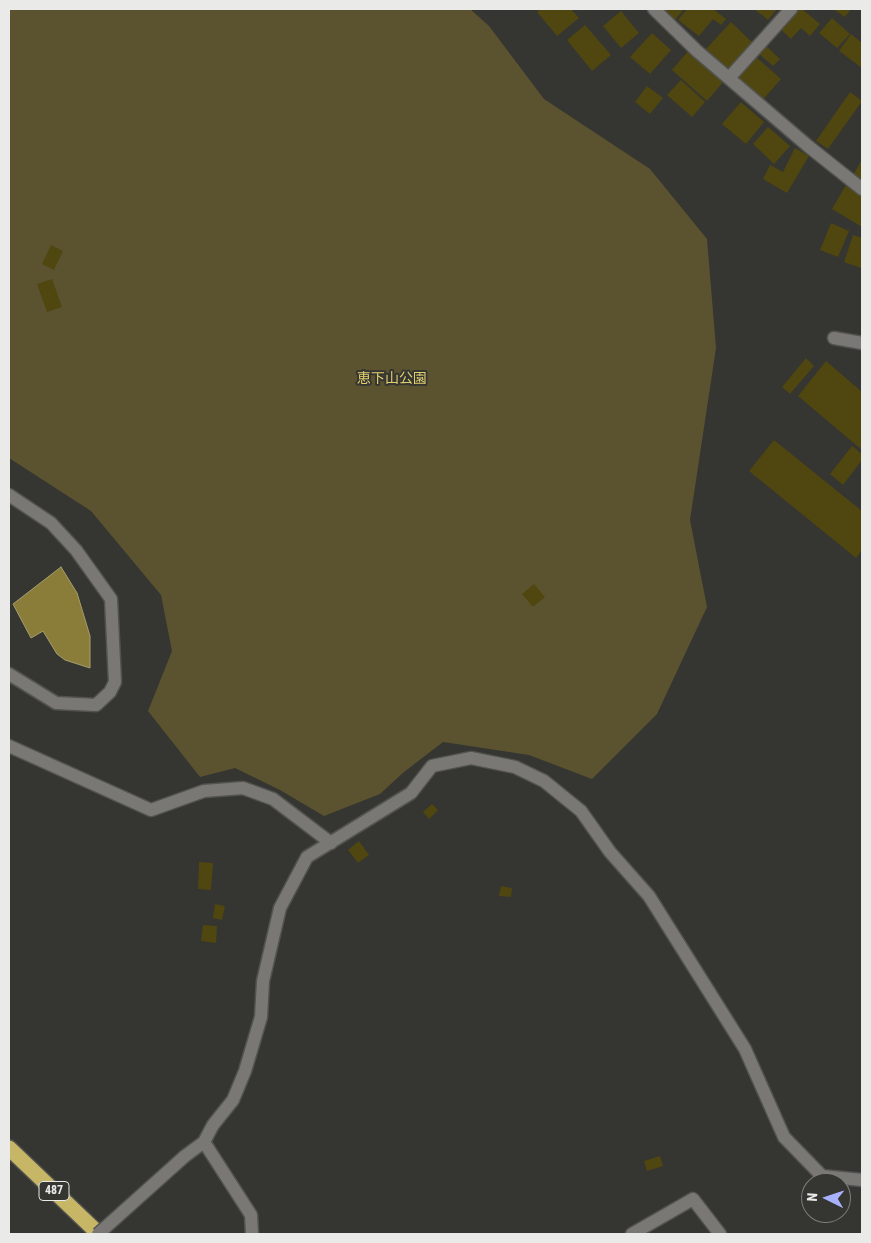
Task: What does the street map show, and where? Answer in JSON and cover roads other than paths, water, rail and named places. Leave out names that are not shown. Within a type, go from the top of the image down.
[{"type":"highway","name":"487","points":[[9,1148],[98,1234]]},
{"type":"street","points":[[654,9],[728,78],[862,189]]},
{"type":"street","points":[[728,78],[791,9]]},
{"type":"street","points":[[834,338],[862,343]]},
{"type":"street","points":[[9,495],[50,524],[70,543],[111,599],[115,682],[110,692],[96,705],[56,703],[9,674]]},
{"type":"street","points":[[9,746],[151,810],[204,791],[243,788],[273,799],[331,843]]},
{"type":"street","points":[[98,1234],[185,1156],[204,1142],[213,1125],[233,1100],[245,1071],[261,1017],[263,981],[280,908],[307,857],[411,793],[432,766],[471,758],[515,767],[544,781],[581,811],[610,852],[649,896],[745,1049],[784,1137],[822,1176],[862,1180]]},
{"type":"street","points":[[204,1142],[251,1215],[252,1234]]},
{"type":"street","points":[[632,1234],[693,1199],[720,1234]]},
{"type":"park label","name":"恵下山公園","points":[[392,379]]}]
